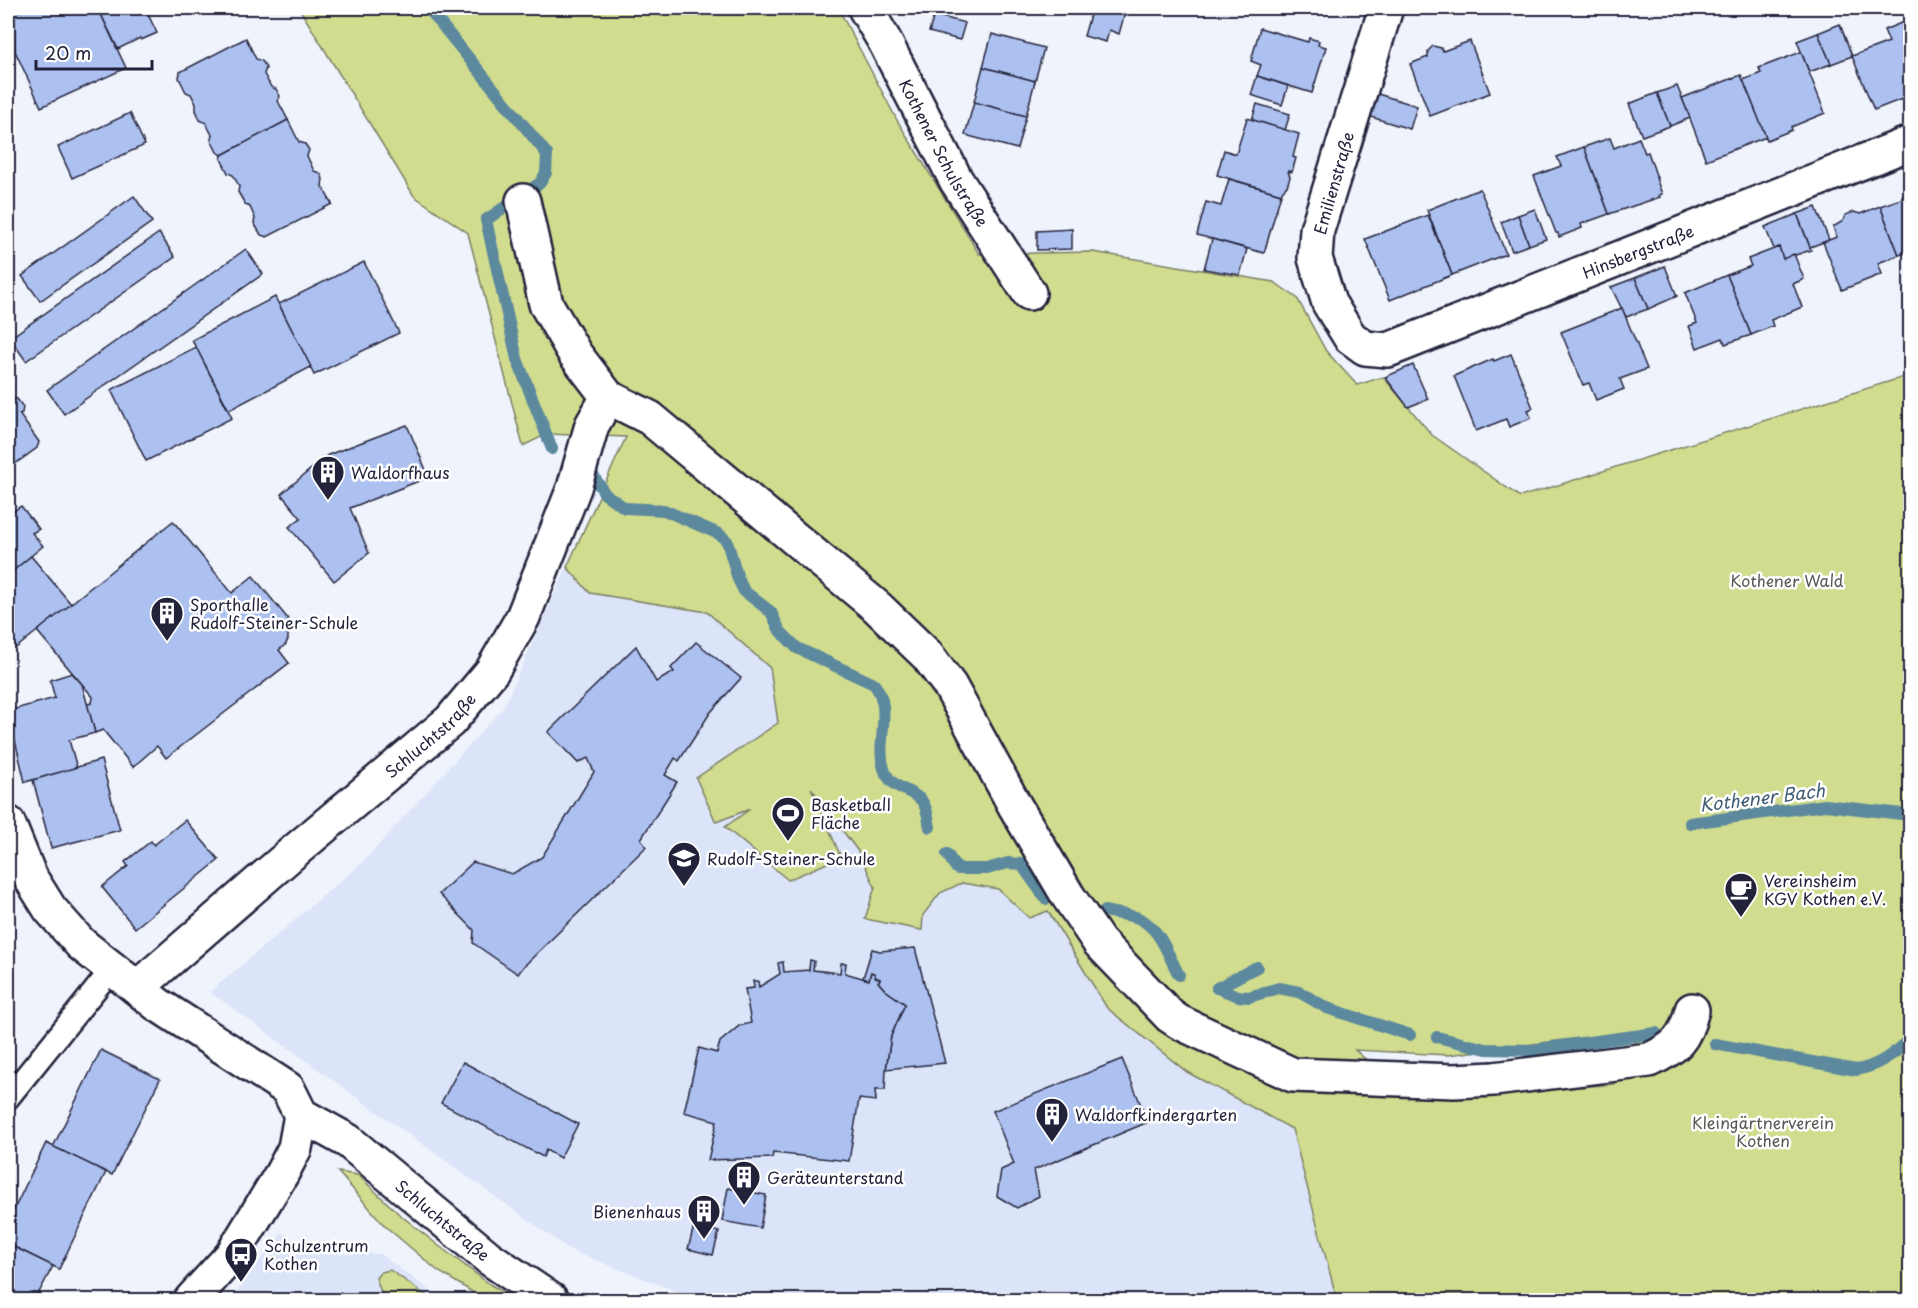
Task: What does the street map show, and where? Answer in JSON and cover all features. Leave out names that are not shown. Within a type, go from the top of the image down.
[{"type":"street","name":"Kothener Schulstraße","points":[[865,8],[884,40],[956,180],[1029,293]]},
{"type":"street","name":"Emilienstraße","points":[[1365,348],[1350,337],[1329,303],[1315,258],[1317,230],[1386,8]]},
{"type":"street","name":"Hinsbergstraße","points":[[1365,348],[1388,350],[1911,143]]},
{"type":"street","points":[[523,201],[546,304],[575,354],[608,397],[650,417],[877,607],[927,655],[950,686],[1015,806],[1098,942],[1170,1016],[1293,1075],[1455,1082],[1649,1060],[1666,1053],[1681,1041],[1692,1010]]},
{"type":"street","name":"Schluchtstraße","points":[[124,979],[290,855],[450,721],[492,671],[523,617],[573,488],[592,425],[608,397]]},
{"type":"street","points":[[8,823],[30,878],[50,909],[81,945],[157,1004],[288,1089],[301,1115],[296,1148],[282,1173],[232,1255],[191,1300]]},
{"type":"street","name":"Schluchtstraße","points":[[301,1115],[348,1141],[489,1258],[551,1300]]},
{"type":"lane","points":[[8,1098],[124,979]]},
{"type":"shaded area","name":"Rudolf-Steiner-Schule","points":[[626,437],[980,799],[1107,1008],[1187,1072],[1292,1129],[1337,1300],[699,1300],[570,1250],[210,992],[363,862],[503,708]]},
{"type":"shaded area","points":[[282,1233],[312,1253],[380,1254],[443,1300],[230,1300]]},
{"type":"green space","points":[[299,8],[838,8],[898,122],[979,254],[1093,252],[1274,282],[1297,298],[1326,351],[1357,385],[1383,377],[1432,435],[1520,497],[1910,375],[1910,1300],[1470,1300],[1469,1294],[1337,1300],[1292,1129],[1187,1072],[1107,1008],[1048,911],[1029,918],[998,889],[962,883],[940,893],[923,915],[922,930],[865,919],[875,887],[860,854],[811,788],[841,857],[788,880],[725,827],[750,809],[716,822],[696,778],[778,723],[770,668],[707,612],[590,593],[567,567],[626,437],[547,434],[523,446],[468,233],[414,196]],"holes":[[[1634,1031],[1634,1058],[1615,1084],[1501,1094],[1404,1092],[1355,1050],[1448,1055]]]},
{"type":"green space","points":[[338,1172],[358,1175],[399,1214],[439,1246],[491,1285],[517,1300],[485,1300],[438,1271],[385,1226]]},
{"type":"green space","points":[[390,1270],[433,1300],[390,1300],[382,1295],[376,1278],[381,1272]]},
{"type":"building","points":[[98,8],[126,68],[41,107],[15,51],[14,11]]},
{"type":"building","points":[[98,8],[145,8],[157,33],[141,40],[140,38],[118,49]]},
{"type":"building","points":[[1092,8],[1119,8],[1118,11],[1125,13],[1119,34],[1109,30],[1106,42],[1084,36]]},
{"type":"building","points":[[934,15],[965,23],[960,40],[929,32]]},
{"type":"building","points":[[1906,21],[1910,32],[1910,96],[1874,110],[1852,56],[1889,42],[1884,30]]},
{"type":"building","points":[[1840,24],[1852,56],[1831,64],[1818,33]]},
{"type":"building","points":[[1260,28],[1308,42],[1309,38],[1319,41],[1318,45],[1326,47],[1312,93],[1257,76],[1261,65],[1251,61]]},
{"type":"building","points":[[1818,33],[1831,64],[1809,72],[1797,41]]},
{"type":"building","points":[[992,34],[1044,48],[1035,81],[983,67]]},
{"type":"building","points":[[246,38],[256,59],[262,61],[266,68],[264,74],[271,87],[276,89],[280,96],[278,101],[288,120],[222,155],[217,152],[211,140],[212,135],[206,123],[200,120],[191,94],[186,92],[179,78],[180,72]]},
{"type":"building","points":[[1470,41],[1490,93],[1430,116],[1410,64],[1428,57],[1428,51],[1433,46],[1443,51]]},
{"type":"building","points":[[1801,52],[1825,113],[1767,140],[1743,80],[1761,73],[1759,68]]},
{"type":"building","points":[[983,67],[1035,81],[1026,116],[974,102]]},
{"type":"building","points":[[1741,75],[1766,137],[1706,160],[1682,98]]},
{"type":"building","points":[[1257,76],[1288,86],[1282,105],[1251,95]]},
{"type":"building","points":[[1677,86],[1690,118],[1670,126],[1657,93]]},
{"type":"building","points":[[1657,93],[1670,126],[1642,136],[1629,104]]},
{"type":"building","points":[[1378,94],[1417,106],[1410,129],[1371,117]]},
{"type":"building","points":[[974,102],[1026,116],[1017,149],[965,135]]},
{"type":"building","points":[[1257,104],[1290,114],[1285,130],[1252,120]]},
{"type":"building","points":[[130,113],[145,145],[72,178],[58,147]]},
{"type":"building","points":[[1247,118],[1299,134],[1292,172],[1288,171],[1290,177],[1281,194],[1217,175],[1224,150],[1236,154]]},
{"type":"building","points":[[288,120],[299,142],[305,144],[309,150],[307,156],[314,171],[320,173],[323,179],[322,186],[332,204],[267,237],[261,235],[254,223],[255,218],[250,207],[245,204],[238,192],[239,186],[233,175],[228,173],[221,159],[222,155]]},
{"type":"building","points":[[1610,138],[1614,148],[1639,138],[1645,153],[1648,152],[1662,194],[1659,195],[1660,197],[1609,214],[1584,147]]},
{"type":"building","points":[[1584,147],[1609,214],[1581,224],[1582,228],[1559,237],[1534,176],[1561,166],[1557,157]]},
{"type":"building","points":[[1229,179],[1281,194],[1264,253],[1197,235],[1206,202],[1221,206]]},
{"type":"building","points":[[1480,189],[1506,254],[1452,275],[1427,210]]},
{"type":"building","points":[[1910,190],[1910,251],[1899,255],[1880,206],[1901,199],[1904,193]]},
{"type":"building","points":[[134,196],[152,222],[40,301],[22,276]]},
{"type":"building","points":[[1880,206],[1899,255],[1878,263],[1882,274],[1842,290],[1823,242],[1837,237],[1833,227],[1843,221],[1845,215],[1854,212],[1860,214]]},
{"type":"building","points":[[1816,207],[1829,240],[1810,247],[1797,214]]},
{"type":"building","points":[[1535,209],[1546,239],[1529,245],[1518,215]]},
{"type":"building","points":[[1797,214],[1811,250],[1783,259],[1779,247],[1774,249],[1765,227]]},
{"type":"building","points":[[1428,215],[1452,275],[1390,300],[1365,239]]},
{"type":"building","points":[[1518,215],[1529,245],[1512,251],[1501,222]]},
{"type":"building","points":[[1072,229],[1072,249],[1037,250],[1037,231]]},
{"type":"building","points":[[159,233],[175,257],[26,361],[10,338]]},
{"type":"building","points":[[1212,239],[1247,249],[1240,275],[1204,269]]},
{"type":"building","points":[[1779,247],[1783,259],[1794,254],[1804,279],[1793,284],[1802,307],[1771,320],[1773,326],[1751,335],[1727,275],[1751,266],[1748,259]]},
{"type":"building","points":[[246,249],[263,274],[64,414],[47,390]]},
{"type":"building","points":[[364,262],[399,333],[314,375],[279,304]]},
{"type":"building","points":[[1665,266],[1677,296],[1648,309],[1635,278]]},
{"type":"building","points":[[1727,275],[1751,335],[1725,344],[1723,338],[1697,348],[1689,326],[1697,323],[1685,293]]},
{"type":"building","points":[[1635,278],[1648,309],[1626,317],[1611,287]]},
{"type":"building","points":[[275,297],[311,367],[229,410],[192,340]]},
{"type":"building","points":[[1622,308],[1647,369],[1620,379],[1624,389],[1596,400],[1589,383],[1583,385],[1561,332]]},
{"type":"building","points":[[196,347],[232,418],[146,461],[111,390]]},
{"type":"building","points":[[1511,354],[1533,408],[1528,410],[1531,418],[1509,427],[1506,419],[1476,431],[1454,376],[1493,359],[1494,361]]},
{"type":"building","points":[[1413,365],[1428,399],[1408,407],[1385,377]]},
{"type":"building","points":[[8,397],[9,400],[17,399],[23,407],[22,413],[19,414],[39,442],[37,448],[8,469]]},
{"type":"building","name":"Waldorfhaus","points":[[407,425],[429,477],[350,508],[369,553],[334,581],[289,527],[301,518],[281,494],[328,455]]},
{"type":"building","points":[[21,506],[39,529],[32,533],[43,546],[8,575],[8,515]]},
{"type":"building","name":"Sporthalle Rudolf-Steiner-Schule","points":[[173,521],[232,593],[253,576],[288,619],[288,639],[279,650],[289,663],[166,758],[157,746],[133,767],[103,730],[95,733],[87,704],[92,703],[93,697],[37,631]]},
{"type":"building","points":[[31,556],[71,604],[16,648],[8,638],[8,575]]},
{"type":"building","points":[[696,642],[741,678],[710,713],[679,761],[675,758],[665,775],[677,782],[641,839],[646,847],[518,974],[473,943],[474,930],[439,894],[473,862],[512,874],[542,857],[594,772],[588,758],[578,763],[548,732],[636,646],[656,682],[674,672],[671,668]]},
{"type":"building","points":[[72,673],[82,684],[95,733],[69,740],[77,768],[25,782],[8,711],[55,698],[50,680]]},
{"type":"building","points":[[101,760],[120,830],[51,848],[33,780]]},
{"type":"building","points":[[185,820],[219,860],[135,928],[102,887],[128,866],[125,862],[151,841],[154,845]]},
{"type":"building","points":[[915,948],[945,1063],[886,1069],[891,1036],[905,1004],[885,990],[875,974],[871,972],[869,980],[863,978],[872,949],[880,951]]},
{"type":"building","points":[[810,960],[814,961],[813,970],[840,973],[841,963],[846,963],[845,973],[869,980],[871,972],[880,979],[878,982],[885,990],[905,1004],[891,1036],[885,1090],[875,1090],[876,1101],[859,1099],[849,1161],[773,1153],[772,1158],[708,1160],[717,1121],[684,1112],[699,1048],[717,1053],[720,1042],[739,1026],[751,1023],[745,989],[754,988],[753,981],[758,981],[759,987],[780,974],[778,963],[783,962],[784,972],[809,970]]},
{"type":"building","points":[[101,1050],[160,1079],[112,1175],[53,1147]]},
{"type":"building","name":"Waldorfkindergarten","points":[[1122,1059],[1148,1122],[1034,1170],[1039,1196],[1017,1208],[997,1196],[1001,1170],[1014,1164],[993,1111]]},
{"type":"building","points":[[463,1062],[578,1124],[560,1158],[546,1150],[543,1157],[441,1103]]},
{"type":"building","points":[[46,1143],[106,1172],[59,1269],[8,1244],[8,1222]]},
{"type":"building","name":"Geräteunterstand","points":[[728,1188],[766,1195],[760,1228],[722,1221]]},
{"type":"building","name":"Bienenhaus","points":[[694,1226],[719,1232],[713,1255],[688,1249]]},
{"type":"building","points":[[8,1244],[53,1266],[35,1300],[8,1300]]},
{"type":"waterway","points":[[428,8],[547,154],[546,173],[540,183],[486,220],[517,359],[552,449]]},
{"type":"waterway","points":[[591,472],[605,494],[625,508],[664,510],[719,534],[727,541],[738,579],[744,591],[771,612],[780,631],[797,648],[874,684],[883,704],[881,747],[884,769],[891,781],[922,801],[927,811],[930,827]]},
{"type":"waterway","name":"Kothener Bach","points":[[1690,823],[1825,805],[1910,815]]},
{"type":"waterway","points":[[947,854],[957,869],[987,869],[1008,863],[1021,864],[1046,899]]},
{"type":"waterway","points":[[1105,911],[1138,918],[1153,928],[1179,975]]},
{"type":"waterway","name":"Kothener Bach","points":[[1217,988],[1257,967]]},
{"type":"waterway","points":[[1217,988],[1238,996],[1249,997],[1279,988],[1299,992],[1327,1008],[1410,1035]]},
{"type":"waterway","points":[[1437,1037],[1486,1049],[1532,1050],[1656,1033]]},
{"type":"waterway","points":[[1715,1044],[1856,1070],[1871,1066],[1886,1058],[1910,1038]]},
{"type":"place","name":"Waldorfhaus","points":[[328,501]]},
{"type":"place","name":"Sporthalle Rudolf-Steiner-Schule","points":[[167,642]]},
{"type":"place","name":"Basketball Fläche","points":[[788,842]]},
{"type":"place","name":"Rudolf-Steiner-Schule","points":[[684,887]]},
{"type":"place","name":"Vereinsheim KGV Kothen e.V.","points":[[1741,918]]},
{"type":"place","name":"Waldorfkindergarten","points":[[1052,1143]]},
{"type":"place","name":"Geräteunterstand","points":[[744,1206]]},
{"type":"place","name":"Bienenhaus","points":[[704,1240]]},
{"type":"place","name":"Schulzentrum Kothen","points":[[241,1283]]},
{"type":"park label","name":"Kothener Wald","points":[[1787,580]]},
{"type":"park label","name":"Kleingärtnerverein Kothen","points":[[1763,1131]]}]
